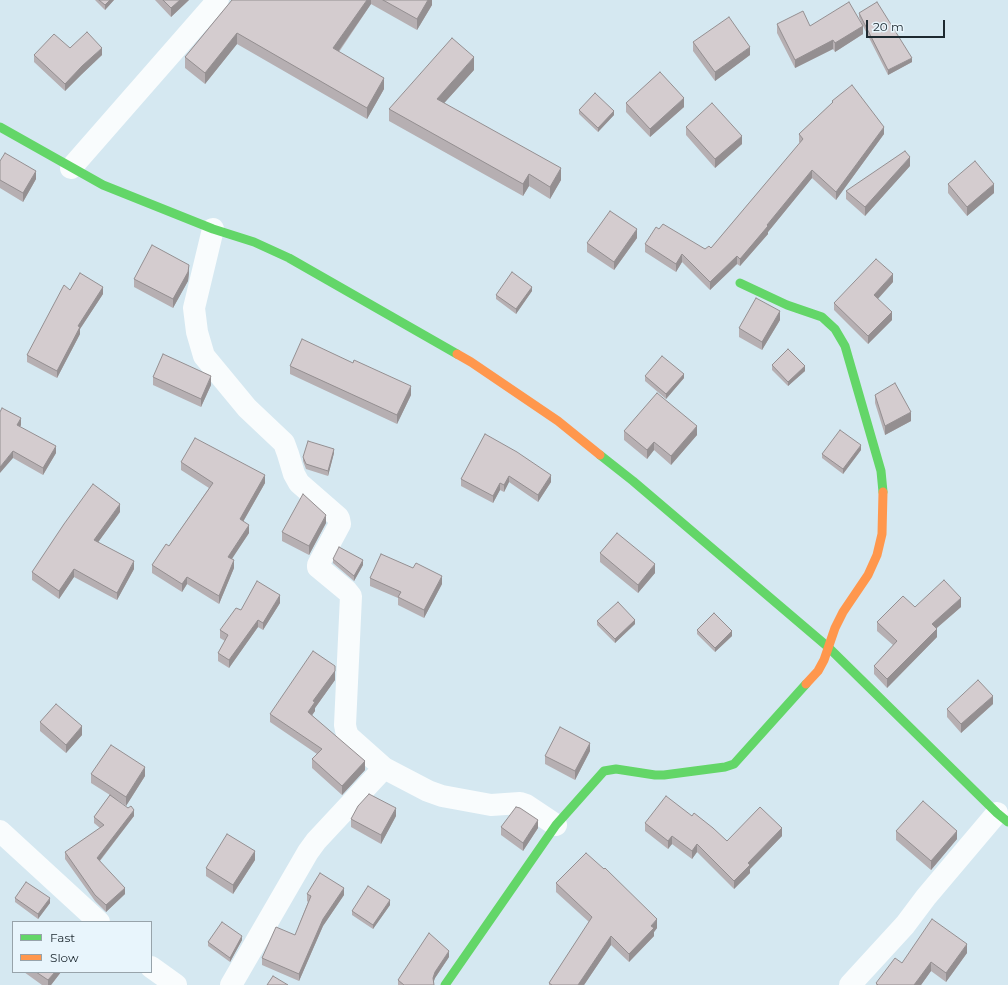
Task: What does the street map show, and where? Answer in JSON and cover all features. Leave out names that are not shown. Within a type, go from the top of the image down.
[{"type":"street","points":[[71,168],[218,0]]},
{"type":"street","points":[[0,127],[103,185],[213,229],[254,242],[289,258],[471,362],[558,421],[634,481],[828,647],[1002,817],[926,897],[905,926],[850,985]]},
{"type":"street","points":[[213,229],[194,308],[196,332],[204,356],[247,408],[284,443],[294,474],[299,483],[338,517],[339,520],[340,524],[318,567],[347,591],[350,596],[345,725],[348,736],[384,768],[428,791],[442,796],[478,804],[491,805],[520,803],[526,805],[556,825]]},
{"type":"street","points":[[445,985],[556,825],[604,771],[616,769],[664,775],[725,767],[734,764],[818,671],[824,660],[835,628],[843,612],[868,575],[877,555],[882,534],[883,498],[881,471],[845,346],[835,329],[822,317],[787,306],[740,283]]},
{"type":"street","points":[[232,985],[308,852],[316,841],[384,768]]},
{"type":"street","points":[[0,831],[98,921]]},
{"type":"street","points":[[152,968],[176,985]]},
{"type":"building","points":[[99,0],[110,0],[105,5]]},
{"type":"building","points":[[163,0],[180,0],[171,8]]},
{"type":"building","points":[[232,0],[367,0],[333,48],[384,78],[367,108],[237,33],[205,73],[185,57]]},
{"type":"building","points":[[383,0],[428,0],[417,19]]},
{"type":"building","points":[[849,2],[863,26],[835,43],[833,40],[795,60],[777,24],[803,11],[810,26]]},
{"type":"building","points":[[877,2],[912,58],[888,70],[859,13]]},
{"type":"building","points":[[729,17],[750,47],[715,72],[693,42]]},
{"type":"building","points":[[87,32],[102,48],[65,84],[34,55],[54,34],[70,48]]},
{"type":"building","points":[[452,38],[474,57],[437,99],[561,168],[550,187],[529,174],[523,184],[389,109]]},
{"type":"building","points":[[660,72],[684,98],[650,129],[626,103]]},
{"type":"building","points":[[852,85],[884,127],[836,192],[812,170],[740,259],[737,256],[710,282],[682,254],[676,264],[645,244],[656,227],[659,229],[663,224],[705,249],[709,246],[711,248],[803,139],[799,134],[833,102],[832,101]]},
{"type":"building","points":[[595,93],[614,111],[598,128],[579,110]]},
{"type":"building","points":[[712,103],[742,136],[715,159],[686,127]]},
{"type":"building","points":[[905,151],[910,157],[865,207],[846,191]]},
{"type":"building","points":[[5,153],[36,171],[23,193],[0,180],[0,161]]},
{"type":"building","points":[[975,161],[994,184],[967,207],[948,184]]},
{"type":"building","points":[[610,211],[637,229],[614,262],[587,243]]},
{"type":"building","points":[[152,245],[189,265],[188,272],[173,299],[134,279]]},
{"type":"building","points":[[876,259],[893,274],[874,295],[892,312],[868,336],[834,303]]},
{"type":"building","points":[[512,272],[532,287],[516,309],[496,295]]},
{"type":"building","points":[[80,273],[103,287],[78,326],[80,327],[57,371],[27,355],[64,285],[70,290]]},
{"type":"building","points":[[756,298],[780,311],[762,342],[739,328]]},
{"type":"building","points":[[302,339],[353,363],[354,360],[411,386],[397,415],[290,366]]},
{"type":"building","points":[[788,349],[805,366],[788,382],[772,365]]},
{"type":"building","points":[[163,354],[211,376],[201,399],[153,377]]},
{"type":"building","points":[[662,356],[684,374],[666,394],[645,376]]},
{"type":"building","points":[[895,383],[911,412],[885,426],[875,395]]},
{"type":"building","points":[[657,393],[697,426],[671,456],[654,442],[647,450],[624,431]]},
{"type":"building","points":[[2,408],[21,418],[17,425],[56,446],[43,468],[13,451],[0,467],[0,412]]},
{"type":"building","points":[[840,430],[861,445],[843,469],[822,454]]},
{"type":"building","points":[[485,434],[517,452],[551,475],[538,495],[509,476],[504,485],[500,483],[493,496],[461,479]]},
{"type":"building","points":[[195,438],[265,475],[240,519],[249,525],[228,557],[234,560],[219,596],[187,577],[182,584],[152,565],[166,544],[169,546],[213,483],[181,462]]},
{"type":"building","points":[[308,441],[334,449],[328,471],[306,464],[303,457]]},
{"type":"building","points":[[93,484],[120,504],[94,540],[134,561],[117,593],[74,569],[59,591],[32,572]]},
{"type":"building","points":[[303,494],[326,515],[309,546],[282,532]]},
{"type":"building","points":[[617,533],[655,564],[638,585],[600,553]]},
{"type":"building","points":[[339,547],[363,560],[354,576],[333,559]]},
{"type":"building","points":[[381,554],[413,568],[416,563],[442,576],[424,610],[398,597],[401,592],[370,578]]},
{"type":"building","points":[[944,580],[961,598],[932,624],[937,629],[887,679],[874,666],[897,641],[877,622],[903,596],[915,607]]},
{"type":"building","points":[[257,581],[280,595],[263,623],[258,620],[229,660],[218,653],[228,635],[220,630],[236,608],[241,610]]},
{"type":"building","points":[[618,602],[635,620],[615,639],[597,621]]},
{"type":"building","points":[[714,613],[732,631],[715,648],[697,630]]},
{"type":"building","points":[[313,651],[335,666],[335,671],[313,701],[315,702],[308,712],[365,761],[342,786],[312,759],[322,749],[270,714]]},
{"type":"building","points":[[978,680],[993,696],[961,724],[947,709]]},
{"type":"building","points":[[56,704],[82,726],[66,745],[40,722]]},
{"type":"building","points":[[560,727],[590,743],[575,771],[545,756]]},
{"type":"building","points":[[111,745],[145,767],[126,797],[91,774]]},
{"type":"building","points":[[369,794],[396,808],[381,835],[351,819],[358,806]]},
{"type":"building","points":[[110,795],[128,808],[131,806],[134,810],[97,858],[125,888],[106,905],[95,895],[65,852],[104,825],[94,817]]},
{"type":"building","points":[[666,796],[692,816],[694,813],[727,841],[760,807],[782,828],[748,863],[750,865],[734,881],[697,844],[692,851],[672,836],[668,841],[645,823]]},
{"type":"building","points":[[923,801],[957,831],[931,861],[896,831]]},
{"type":"building","points":[[516,807],[538,820],[523,843],[501,827]]},
{"type":"building","points":[[227,834],[255,851],[233,885],[206,868]]},
{"type":"building","points":[[586,853],[604,869],[605,868],[657,919],[651,926],[654,928],[629,954],[611,936],[578,985],[552,985],[549,983],[592,917],[556,883]]},
{"type":"building","points":[[320,873],[344,888],[323,919],[299,974],[262,958],[276,927],[295,935],[311,896],[307,894]]},
{"type":"building","points":[[26,882],[50,898],[38,914],[15,898]]},
{"type":"building","points":[[368,886],[390,900],[373,925],[352,911]]},
{"type":"building","points":[[932,919],[967,944],[946,973],[931,962],[914,985],[878,985],[876,983],[895,958],[902,963]]},
{"type":"building","points":[[222,922],[242,936],[230,958],[208,942]]},
{"type":"building","points":[[429,933],[449,951],[435,972],[433,978],[434,985],[404,985],[398,980]]},
{"type":"building","points":[[38,973],[54,973],[48,980]]},
{"type":"building","points":[[273,976],[288,985],[267,985]]},
{"type":"traffic: fast","points":[[0,127],[103,185],[213,229],[254,242],[289,258],[457,354]]},
{"type":"traffic: fast","points":[[740,283],[787,305],[822,317],[835,329],[845,346],[881,471],[883,492]]},
{"type":"traffic: fast","points":[[600,455],[633,481],[828,647],[997,813],[1008,822]]},
{"type":"traffic: fast","points":[[445,985],[556,825],[604,771],[616,769],[664,775],[725,767],[734,764],[806,684]]},
{"type":"traffic: slow","points":[[457,354],[558,421],[600,455]]},
{"type":"traffic: slow","points":[[806,684],[818,671],[824,660],[835,628],[843,612],[868,575],[877,555],[882,534],[883,492]]}]
